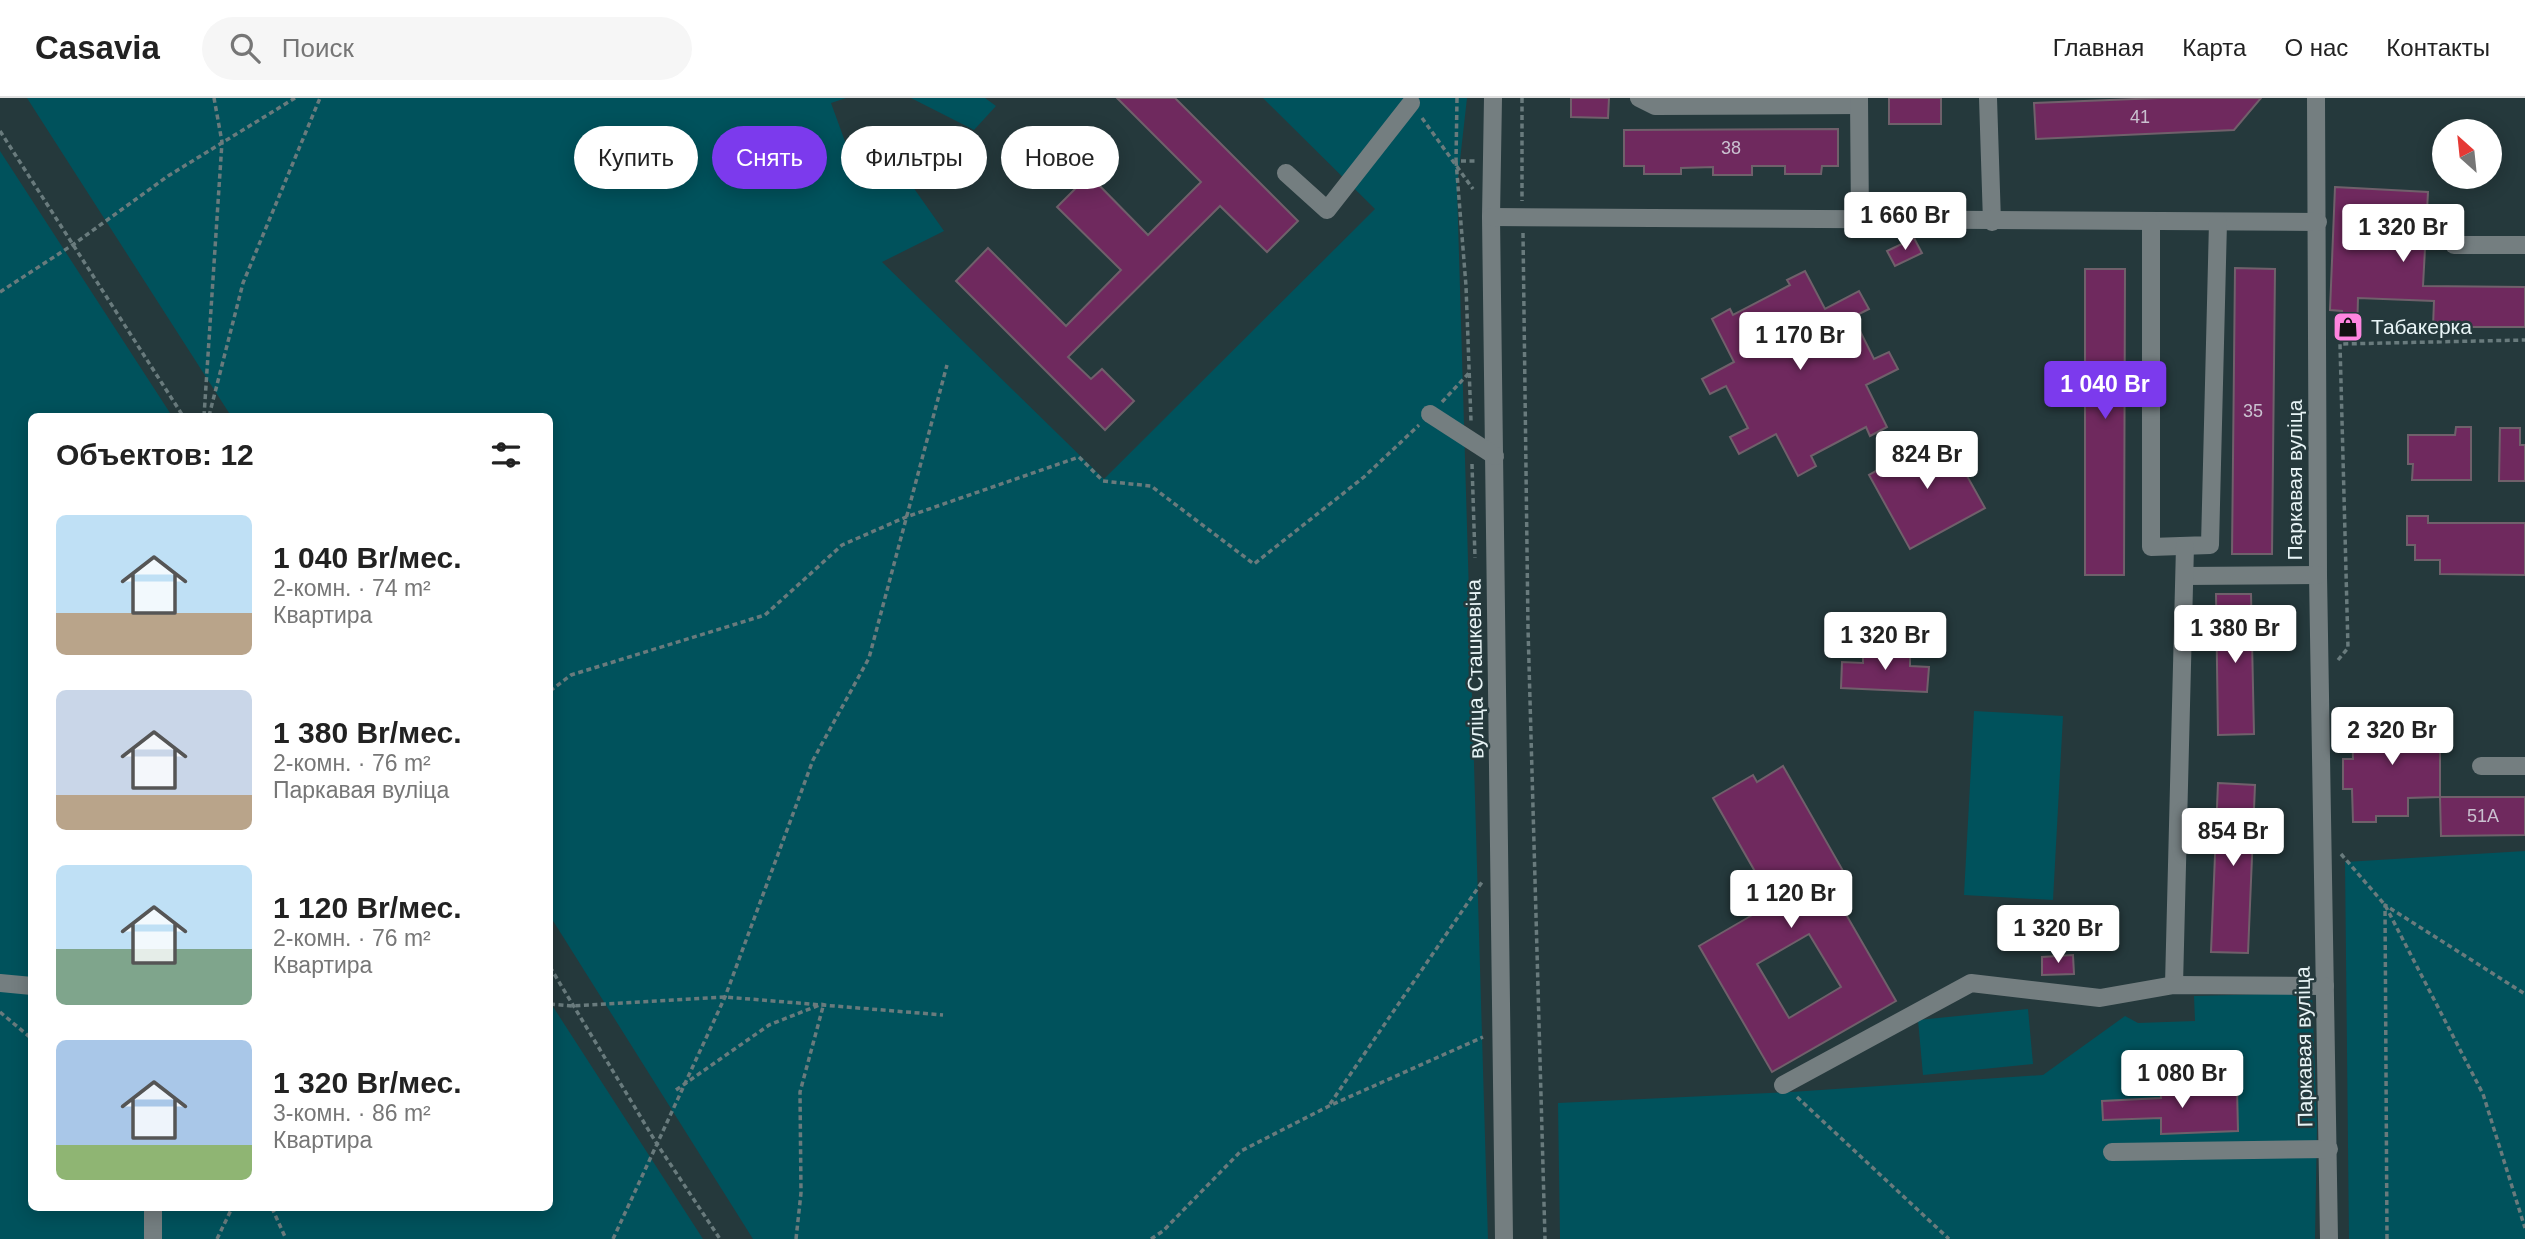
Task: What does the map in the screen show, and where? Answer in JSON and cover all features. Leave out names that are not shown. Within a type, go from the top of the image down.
[{"type":"street","name":"вуліца Сташкевіча","points":[[1493,98],[1491,217],[1504,1239]]},
{"type":"street","points":[[1639,98],[1655,106],[1859,102],[1860,222]]},
{"type":"street","points":[[1988,98],[1992,222]]},
{"type":"street","name":"Паркавая вуліца","points":[[2316,98],[2318,575],[2329,1239]]},
{"type":"street","points":[[1286,173],[1327,210],[1411,103]]},
{"type":"street","points":[[1491,217],[1860,222],[2318,222]]},
{"type":"street","points":[[2151,222],[2151,547],[2210,545],[2218,222]]},
{"type":"street","points":[[2454,245],[2525,245]]},
{"type":"street","points":[[1430,414],[1495,456]]},
{"type":"street","points":[[2174,985],[2185,546]]},
{"type":"street","points":[[2185,576],[2318,575]]},
{"type":"street","points":[[2481,766],[2525,766]]},
{"type":"street","points":[[1783,1085],[1971,982],[2100,998],[2174,985],[2325,986]]},
{"type":"street","points":[[0,984],[28,986]]},
{"type":"street","points":[[2112,1152],[2329,1149]]},
{"type":"street","points":[[153,1211],[153,1239]]},
{"type":"path","points":[[204,413],[222,142],[214,98]]},
{"type":"path","points":[[0,292],[74,244],[169,176],[295,98]]},
{"type":"path","points":[[210,413],[243,283],[320,98]]},
{"type":"path","points":[[1522,98],[1528,628],[1545,1239]]},
{"type":"path","points":[[1411,103],[1456,161],[1472,441]]},
{"type":"path","points":[[0,131],[181,413]]},
{"type":"path","points":[[2334,664],[2348,648],[2340,344],[2525,340]]},
{"type":"path","points":[[613,1239],[725,997],[813,760],[869,658],[947,365]]},
{"type":"path","points":[[553,689],[571,675],[765,615],[842,545],[906,517],[1079,457],[1103,481],[1150,486],[1254,564],[1364,477],[1469,373]]},
{"type":"path","points":[[2335,844],[2345,862],[2385,905],[2525,994]]},
{"type":"path","points":[[1329,1106],[1485,877]]},
{"type":"path","points":[[2385,905],[2483,1094],[2525,1228]]},
{"type":"path","points":[[2385,905],[2387,1239]]},
{"type":"path","points":[[553,972],[657,1144],[720,1239]]},
{"type":"path","points":[[553,1004],[573,1006],[725,997],[824,1003],[943,1015]]},
{"type":"path","points":[[676,1090],[769,1024],[824,1003]]},
{"type":"path","points":[[796,1239],[801,1193],[800,1092],[824,1003]]},
{"type":"path","points":[[0,1012],[28,1036]]},
{"type":"path","points":[[1151,1239],[1241,1151],[1329,1106],[1490,1034]]},
{"type":"path","points":[[1783,1085],[1950,1239]]},
{"type":"path","points":[[217,1239],[231,1211]]},
{"type":"path","points":[[273,1211],[286,1239]]},
{"type":"shaded area","points":[[27,98],[846,98],[831,103],[841,130],[841,189],[914,189],[944,231],[882,262],[1104,479],[1375,209],[1263,98],[1467,98],[1457,187],[1488,1239],[753,1239],[553,921],[553,413],[229,413]]},
{"type":"shaded area","points":[[911,98],[985,98],[996,106],[978,126],[966,126]]},
{"type":"shaded area","points":[[0,151],[170,413],[28,413],[28,1211],[553,1211],[553,1007],[703,1239],[0,1239]]},
{"type":"shaded area","points":[[1974,711],[2063,716],[2053,900],[1964,895]]},
{"type":"shaded area","points":[[2525,851],[2525,1239],[2349,1239],[2345,862]]},
{"type":"shaded area","points":[[2312,993],[2317,1126],[2315,1239],[1560,1239],[1558,1103],[1791,1092],[2043,1075],[2125,1016],[2138,1023],[2195,1021],[2194,996]]},
{"type":"shaded area","points":[[2028,1009],[2033,1064],[1923,1075],[1918,1020]]},
{"type":"building","points":[[1117,98],[1175,98],[1298,221],[1267,252],[1220,206],[1068,357],[1091,379],[1102,369],[1134,401],[1105,430],[956,281],[988,248],[1066,326],[1121,270],[1057,207],[1075,189],[1103,189],[1148,235],[1201,182]]},
{"type":"building","points":[[1571,98],[1609,98],[1608,118],[1571,117]]},
{"type":"building","points":[[1889,98],[1941,98],[1941,124],[1889,124]]},
{"type":"building","points":[[2160,98],[2261,98],[2234,130],[2036,139],[2034,103]]},
{"type":"building","points":[[1838,129],[1838,166],[1822,166],[1821,174],[1785,174],[1785,166],[1752,166],[1752,175],[1713,175],[1713,167],[1681,168],[1681,174],[1644,174],[1644,166],[1624,166],[1624,130]]},
{"type":"building","points":[[2335,187],[2428,192],[2423,286],[2525,287],[2525,327],[2433,327],[2434,301],[2358,298],[2357,335],[2341,335],[2342,311],[2330,310]]},
{"type":"building","points":[[1914,238],[1922,253],[1895,266],[1887,251]]},
{"type":"building","points":[[2235,268],[2275,269],[2272,554],[2232,554]]},
{"type":"building","points":[[2085,269],[2125,269],[2124,575],[2085,575]]},
{"type":"building","points":[[1805,271],[1825,309],[1859,291],[1869,309],[1853,317],[1874,359],[1889,352],[1898,369],[1866,385],[1887,427],[1870,436],[1866,427],[1811,456],[1816,466],[1798,476],[1776,434],[1739,454],[1730,437],[1748,428],[1726,386],[1710,394],[1702,379],[1734,362],[1712,319],[1730,309],[1733,315],[1790,285],[1787,280]]},
{"type":"building","points":[[2456,427],[2471,427],[2471,480],[2412,480],[2413,464],[2408,464],[2408,435],[2455,435]]},
{"type":"building","points":[[2500,428],[2520,428],[2520,445],[2525,445],[2525,481],[2499,481]]},
{"type":"building","points":[[1943,433],[1985,508],[1910,549],[1869,475]]},
{"type":"building","points":[[2407,516],[2428,516],[2428,523],[2525,523],[2525,575],[2440,574],[2440,560],[2415,560],[2415,545],[2407,545]]},
{"type":"building","points":[[2216,594],[2251,594],[2254,734],[2218,735]]},
{"type":"building","points":[[1863,647],[1910,649],[1910,666],[1929,667],[1927,692],[1841,688],[1842,662],[1863,663]]},
{"type":"building","points":[[2352,722],[2440,722],[2440,797],[2408,798],[2408,816],[2376,816],[2376,822],[2353,822],[2352,789],[2343,789],[2343,759],[2353,759]]},
{"type":"building","points":[[1783,766],[1846,876],[1829,885],[1896,1001],[1772,1072],[1699,946],[1773,903],[1713,798],[1753,775],[1757,782]],"holes":[[[1809,934],[1841,987],[1789,1018],[1757,964]]]},
{"type":"building","points":[[2218,783],[2255,785],[2248,953],[2211,952]]},
{"type":"building","points":[[2440,797],[2525,797],[2525,835],[2441,836]]},
{"type":"building","points":[[2073,955],[2074,974],[2042,975],[2042,957]]},
{"type":"building","points":[[2237,1087],[2238,1131],[2161,1134],[2161,1118],[2103,1120],[2102,1101],[2161,1098],[2160,1088]]},
{"type":"place","name":"Табакерка","points":[[2348,327]]}]
